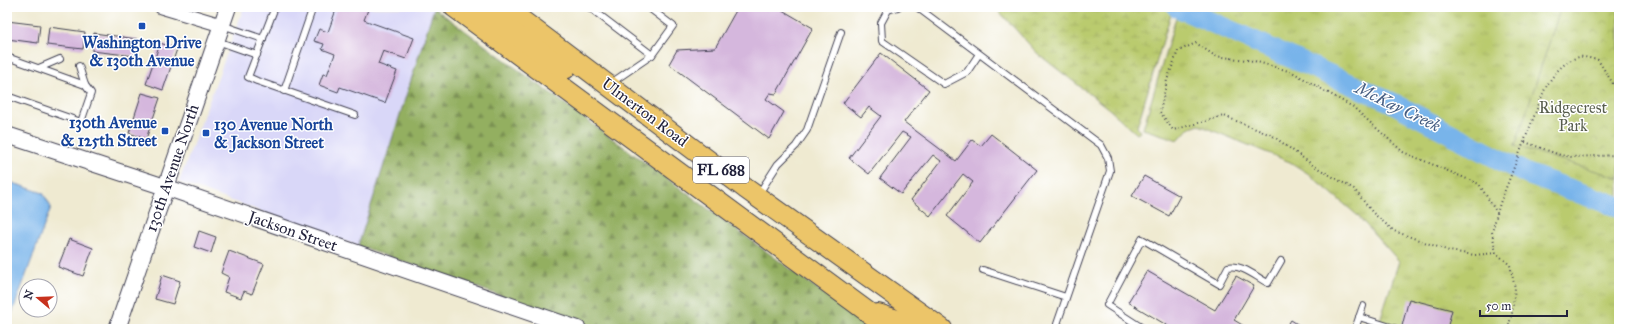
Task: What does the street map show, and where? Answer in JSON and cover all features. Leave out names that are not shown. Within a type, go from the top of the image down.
[{"type":"main road","name":"Ulmerton Road","points":[[504,7],[757,196],[942,329]]},
{"type":"main road","name":"Ulmerton Road","points":[[455,8],[891,329]]},
{"type":"main road","points":[[455,8],[495,20],[594,90],[608,85]]},
{"type":"main road","points":[[865,310],[913,325],[918,329]]},
{"type":"street","points":[[161,7],[222,25]]},
{"type":"street","name":"130th Avenue North","points":[[117,329],[228,7]]},
{"type":"street","name":"Jackson Street","points":[[7,135],[165,187],[578,329]]},
{"type":"lane","points":[[275,7],[248,77],[355,115]]},
{"type":"lane","points":[[284,91],[313,7]]},
{"type":"lane","points":[[589,7],[652,55]]},
{"type":"lane","points":[[608,85],[652,55],[673,26],[648,7]]},
{"type":"lane","points":[[898,7],[888,10],[881,23],[882,41],[944,84],[967,72],[979,54]]},
{"type":"lane","points":[[915,7],[1101,145],[1108,158],[1110,171],[1057,324],[1063,329]]},
{"type":"lane","points":[[222,25],[263,39]]},
{"type":"lane","points":[[757,196],[778,164],[796,146],[807,130],[841,32]]},
{"type":"lane","points":[[216,41],[257,55]]},
{"type":"lane","points":[[7,57],[85,85]]},
{"type":"lane","points":[[39,68],[60,59]]},
{"type":"lane","points":[[7,96],[81,122],[91,93],[85,85],[79,66]]},
{"type":"lane","points":[[1144,329],[1107,305],[1142,239],[1219,284],[1228,267],[1234,266],[1243,269],[1268,283],[1281,261]]},
{"type":"lane","points":[[983,270],[1066,297]]},
{"type":"lane","points":[[1355,329],[1363,306]]},
{"type":"lane","points":[[1359,318],[1397,329]]},
{"type":"path","points":[[1496,253],[1475,255],[1449,251],[1394,231],[1373,213],[1354,189],[1314,166],[1273,136],[1224,116],[1173,130],[1160,112],[1167,80],[1178,51],[1196,44],[1214,56],[1254,61],[1292,72],[1353,107],[1403,152],[1479,184],[1497,213]]},
{"type":"path","points":[[1508,329],[1512,313],[1515,288],[1510,266],[1496,253],[1492,232],[1497,213],[1550,78],[1568,62],[1580,57],[1598,60],[1619,93]]},
{"type":"path","points":[[1525,142],[1560,155],[1572,157],[1619,155]]},
{"type":"shaded area","points":[[244,7],[434,8],[358,246],[179,182]]},
{"type":"green space","points":[[995,7],[1173,7],[1137,127],[1140,132],[1137,134],[1109,109],[1038,54]]},
{"type":"green space","points":[[1179,7],[1619,7],[1619,329],[1377,329],[1399,261],[1357,215],[1309,174],[1290,162],[1199,125],[1188,129],[1178,140],[1143,129]]},
{"type":"green space","name":"Ridgecrest Park","points":[[1561,7],[1619,7],[1619,178],[1515,146]]},
{"type":"green space","points":[[434,8],[872,329],[597,329],[358,246]]},
{"type":"water","points":[[7,181],[43,193],[51,207],[25,278],[18,278],[18,297],[7,327]]},
{"type":"building","points":[[337,7],[369,7],[364,20],[414,38],[406,59],[383,51],[378,64],[397,71],[385,103],[340,87],[338,92],[319,85],[323,74],[327,75],[335,54],[322,49],[324,44],[314,41],[319,29],[328,32]]},
{"type":"building","points":[[738,7],[777,7],[813,28],[776,94],[770,93],[766,99],[784,112],[769,139],[669,64],[677,50],[715,48]]},
{"type":"building","points":[[7,21],[40,25],[38,43],[7,39]]},
{"type":"building","points":[[49,27],[85,32],[83,49],[47,45]]},
{"type":"building","points":[[94,33],[137,39],[135,56],[92,51]]},
{"type":"building","points":[[160,43],[177,49],[163,90],[146,84]]},
{"type":"building","points":[[881,53],[929,90],[904,122],[956,161],[972,140],[981,146],[991,134],[1037,170],[980,243],[947,216],[973,182],[963,174],[930,216],[911,200],[941,161],[933,155],[901,194],[880,178],[911,137],[902,132],[869,174],[849,158],[881,116],[869,107],[861,117],[843,103]]},
{"type":"building","points":[[142,93],[160,98],[146,139],[129,133]]},
{"type":"building","points":[[1144,176],[1180,196],[1169,216],[1132,196]]},
{"type":"building","points":[[199,231],[216,237],[211,253],[194,247]]},
{"type":"building","points":[[69,239],[93,248],[83,276],[58,267]]},
{"type":"building","points":[[229,251],[264,264],[252,294],[244,291],[241,298],[224,292],[229,277],[221,273]]},
{"type":"building","points":[[1147,271],[1215,310],[1236,276],[1254,286],[1234,320],[1249,329],[1173,329],[1128,302]]},
{"type":"building","points":[[162,275],[180,281],[173,304],[155,299]]},
{"type":"building","points":[[1409,299],[1452,310],[1447,329],[1412,329],[1402,326]]},
{"type":"building","points":[[1291,320],[1305,329],[1285,329]]},
{"type":"waterway","name":"McKay Creek","points":[[1177,7],[1391,102],[1527,174],[1619,207]]},
{"type":"place","name":"Washington Drive & 130th Avenue","points":[[142,26]]},
{"type":"place","name":"130th Avenue & 125th Street","points":[[165,131]]},
{"type":"place","name":"130 Avenue North & Jackson Street","points":[[206,133]]}]
